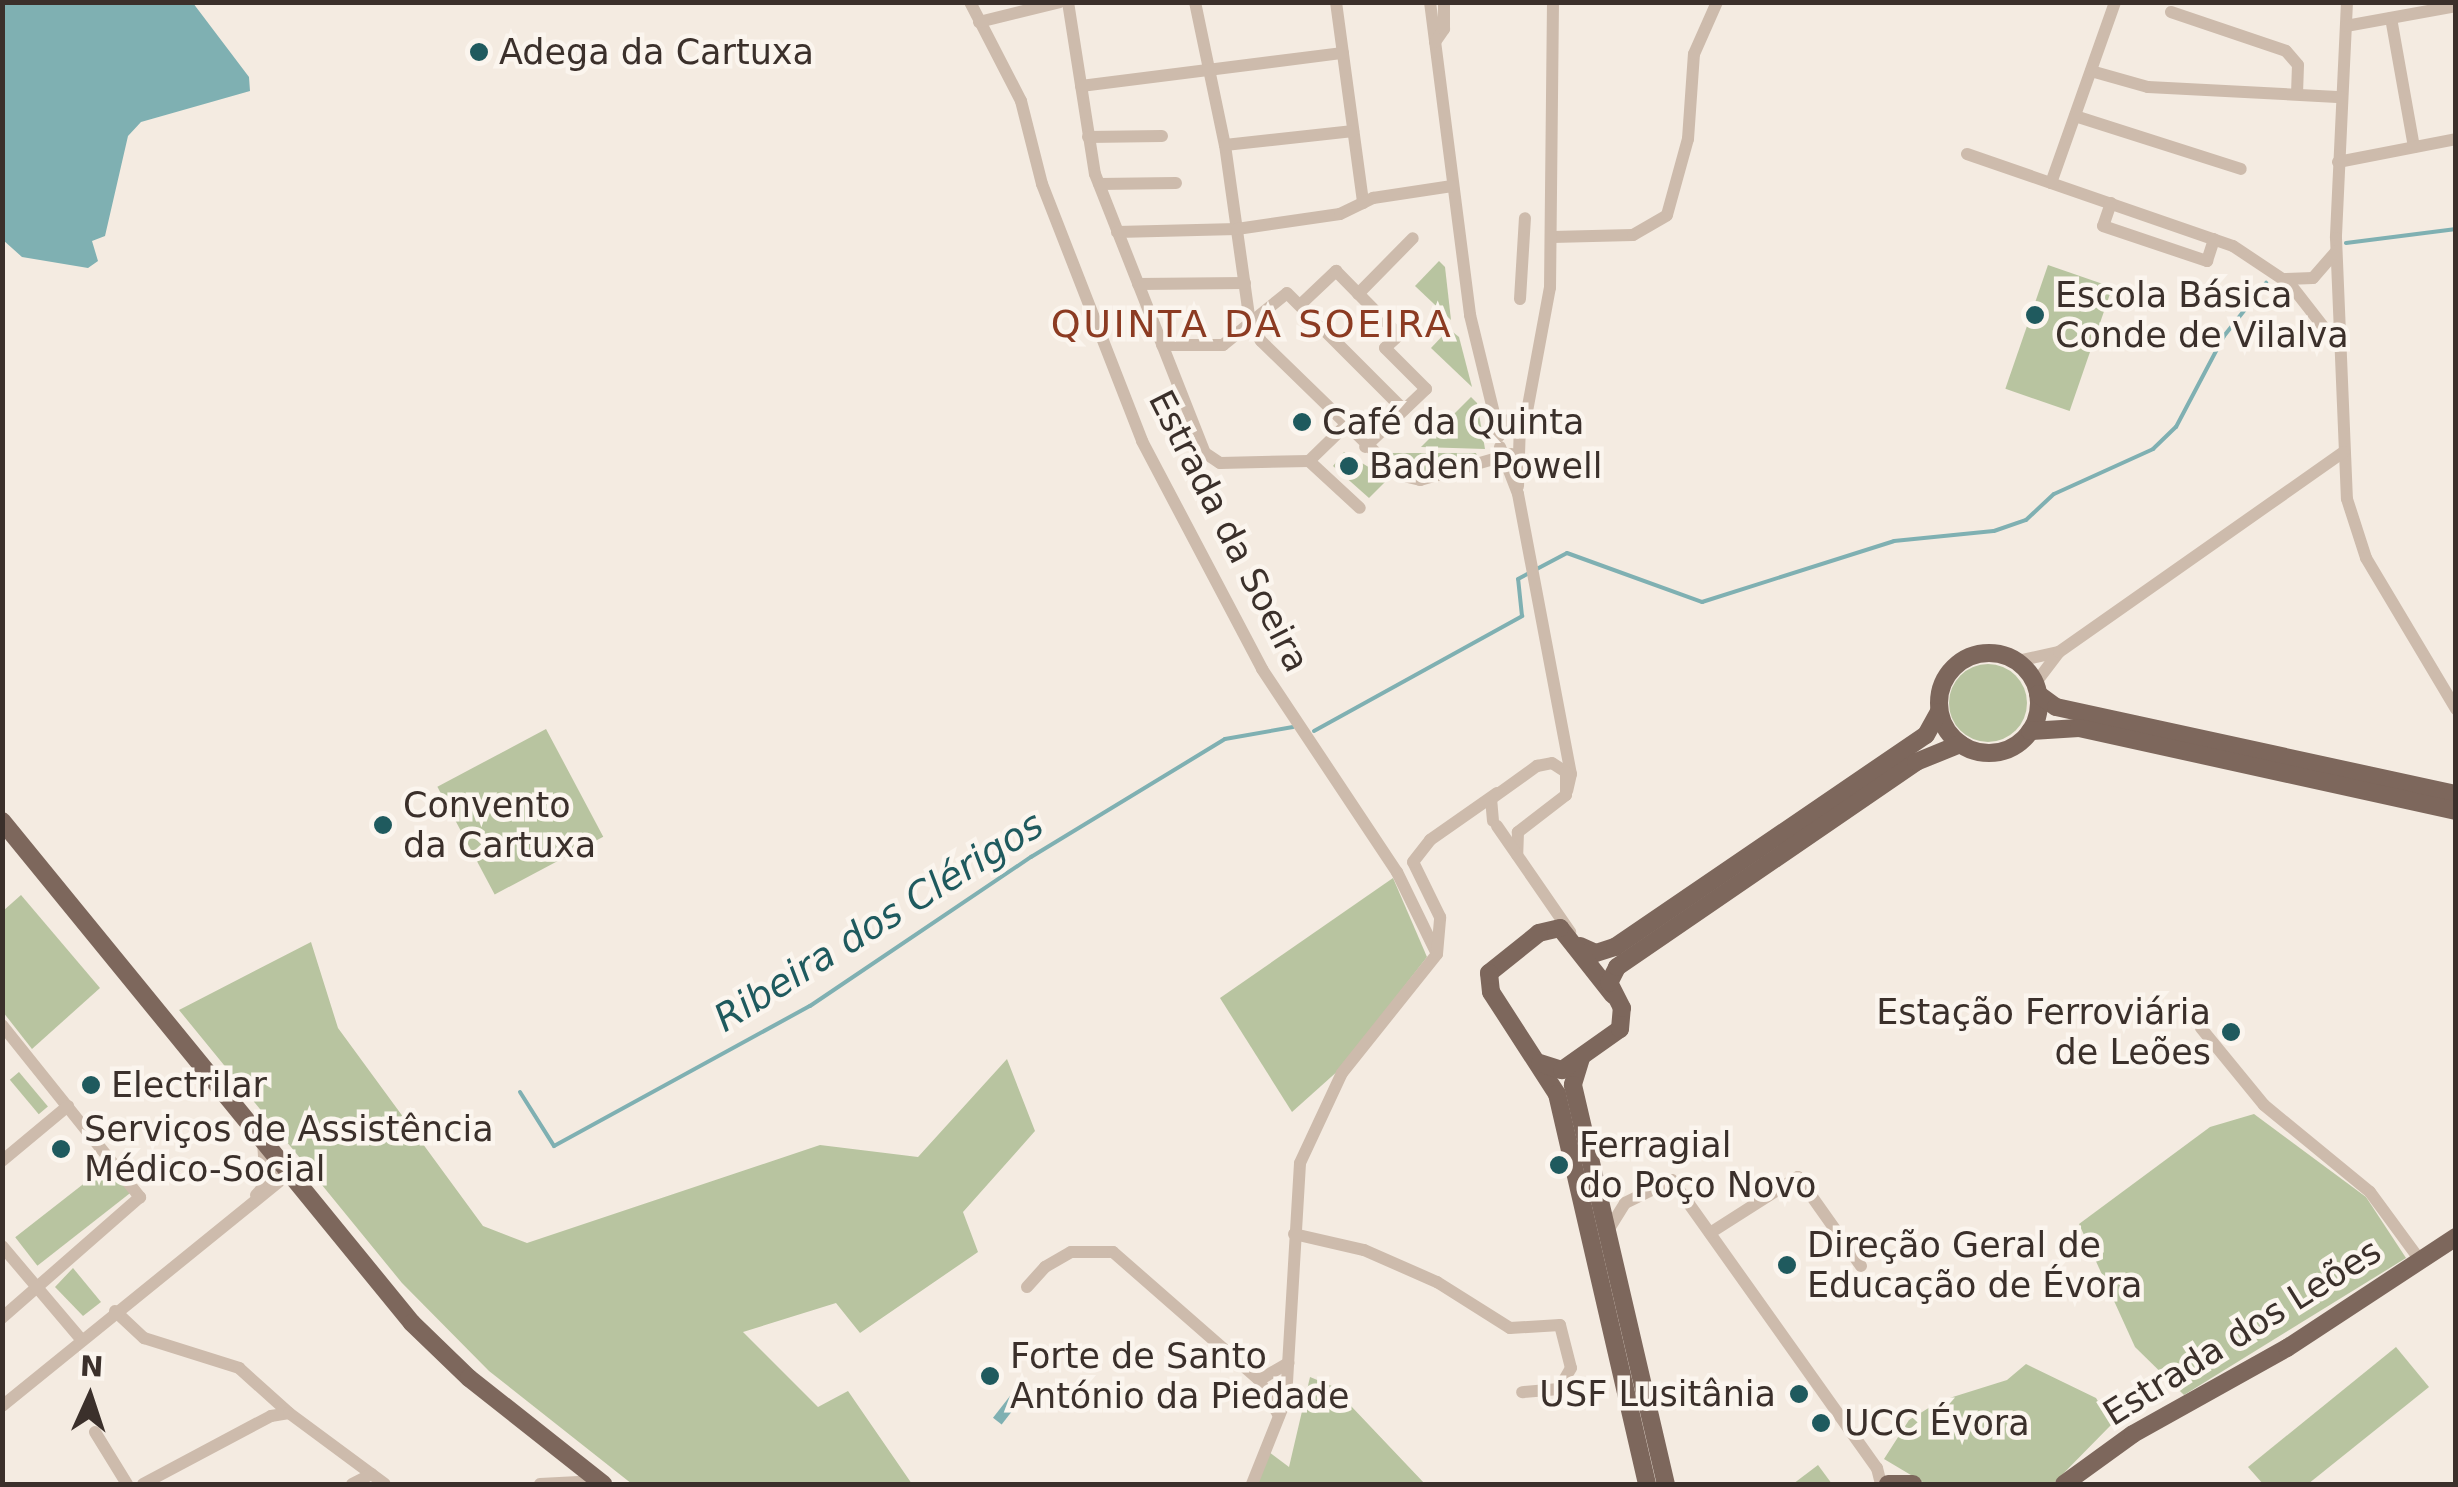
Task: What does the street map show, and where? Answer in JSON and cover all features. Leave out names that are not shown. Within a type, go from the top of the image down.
[{"type":"main road","points":[[1648,1484],[1560,1105],[1540,1063],[1488,978],[1495,963],[1539,933],[1556,927],[1596,953],[1616,948],[1926,735],[1939,712],[1939,693],[1961,661],[1979,654],[2017,662],[2036,689],[2056,707],[2456,794]]},
{"type":"main road","points":[[2030,731],[2036,689]]},
{"type":"main road","points":[[1939,712],[1960,744]]},
{"type":"main road","points":[[1540,1063],[1556,1071],[1582,1058],[1620,1029],[1617,1000],[1608,982],[1617,967],[1916,762],[1960,744],[1998,752],[2030,731],[2079,728],[2456,812]]},
{"type":"main road","points":[[2,821],[412,1322],[468,1378],[600,1483]]},
{"type":"main road","points":[[1576,940],[1617,1000]]},
{"type":"main road","points":[[1582,1058],[1572,1079],[1666,1484]]},
{"type":"main road","name":"Estrada dos Leões","points":[[2064,1484],[2133,1434],[2286,1348],[2456,1237]]},
{"type":"street","name":"Estrada da Soeira","points":[[970,2],[1021,101],[1042,184],[1142,442],[1262,670],[1397,872],[1437,954]]},
{"type":"street","points":[[978,22],[1006,9],[1060,2]]},
{"type":"street","points":[[1068,2],[1098,184],[1212,460],[1309,461],[1360,508]]},
{"type":"street","points":[[1195,2],[1225,144],[1250,324],[1365,447],[1400,475],[1420,480],[1509,445],[1527,397],[1551,258],[1554,2]]},
{"type":"street","points":[[1336,2],[1363,204]]},
{"type":"street","points":[[1430,2],[1452,186],[1488,388],[1509,445],[1562,736],[1568,791]]},
{"type":"street","points":[[1435,42],[1444,29],[1444,2]]},
{"type":"street","points":[[1552,236],[1634,235],[1667,216],[1688,139],[1694,54],[1717,2]]},
{"type":"street","points":[[2052,183],[2115,2]]},
{"type":"street","points":[[2347,2],[2337,250],[2344,476],[2361,548],[2456,709]]},
{"type":"street","points":[[2346,26],[2456,6]]},
{"type":"street","points":[[2171,12],[2286,52],[2298,66],[2297,94]]},
{"type":"street","points":[[2391,18],[2414,148]]},
{"type":"street","points":[[1081,86],[1342,53]]},
{"type":"street","points":[[2091,70],[2148,87],[2342,97]]},
{"type":"street","points":[[2075,116],[2241,169]]},
{"type":"street","points":[[1225,144],[1353,131]]},
{"type":"street","points":[[1088,137],[1162,136]]},
{"type":"street","points":[[2338,162],[2456,139]]},
{"type":"street","points":[[1967,154],[2214,239],[2282,278],[2341,350]]},
{"type":"street","points":[[1098,184],[1176,182]]},
{"type":"street","points":[[1117,232],[1237,228],[1340,214],[1363,204],[1452,186]]},
{"type":"street","points":[[2111,203],[2103,226],[2120,232],[2207,261],[2214,239]]},
{"type":"street","points":[[1520,299],[1526,218]]},
{"type":"street","points":[[1358,294],[1413,238]]},
{"type":"street","points":[[2282,278],[2313,278],[2337,250]]},
{"type":"street","points":[[1525,256],[1551,258]]},
{"type":"street","points":[[1300,306],[1336,271],[1399,334],[1385,348],[1426,388],[1365,447]]},
{"type":"street","points":[[1138,284],[1245,284]]},
{"type":"street","points":[[1162,345],[1223,345],[1287,293],[1404,410]]},
{"type":"street","points":[[1488,388],[1510,420]]},
{"type":"street","points":[[1509,445],[1510,420],[1527,397]]},
{"type":"street","points":[[1309,461],[1344,426]]},
{"type":"street","points":[[2017,662],[2059,652],[2309,481],[2344,452]]},
{"type":"street","points":[[2309,481],[2344,476]]},
{"type":"street","points":[[2036,689],[2059,652]]},
{"type":"street","points":[[1252,1484],[1279,1416],[1288,1363],[1300,1163],[1315,1123],[1342,1073],[1437,954],[1440,917],[1412,862],[1430,840],[1558,753],[1562,736]]},
{"type":"street","points":[[1537,766],[1562,767],[1568,791]]},
{"type":"street","points":[[1517,855],[1515,838],[1568,791]]},
{"type":"street","points":[[1497,793],[1489,806],[1495,824],[1576,940]]},
{"type":"street","points":[[1464,816],[1479,812],[1495,824],[1524,827]]},
{"type":"street","points":[[1539,933],[1551,914],[1546,898]]},
{"type":"street","points":[[2,1025],[140,1197],[2,1318]]},
{"type":"street","points":[[2201,1028],[2264,1105],[2370,1192],[2420,1260]]},
{"type":"street","points":[[2,1161],[68,1106]]},
{"type":"street","points":[[263,1139],[268,1188]]},
{"type":"street","points":[[2,1406],[290,1173]]},
{"type":"street","points":[[1710,1233],[1798,1177],[1861,1266]]},
{"type":"street","points":[[1607,1232],[1626,1203],[1672,1180],[1877,1468],[1896,1483]]},
{"type":"street","points":[[268,1188],[310,1197]]},
{"type":"street","points":[[1598,1195],[1626,1203]]},
{"type":"street","points":[[1294,1234],[1364,1250],[1436,1282],[1510,1328],[1560,1325],[1571,1368],[1559,1389],[1522,1392]]},
{"type":"street","points":[[2,1246],[81,1339]]},
{"type":"street","points":[[1026,1287],[1045,1266],[1071,1252],[1113,1252],[1259,1380],[1279,1416]]},
{"type":"street","points":[[115,1311],[144,1338],[239,1368],[290,1413],[385,1484]]},
{"type":"street","points":[[1259,1380],[1288,1363]]},
{"type":"street","points":[[143,1484],[271,1416],[290,1413]]},
{"type":"street","points":[[95,1432],[127,1484]]},
{"type":"street","points":[[552,1484],[576,1466]]},
{"type":"street","points":[[1877,1468],[1896,1483]]},
{"type":"street","points":[[352,1484],[372,1474]]},
{"type":"street","points":[[540,1484],[600,1483]]},
{"type":"green space","points":[[1439,261],[1445,267],[1451,320],[1415,286]]},
{"type":"green space","points":[[2048,265],[2112,287],[2070,411],[2005,389]]},
{"type":"green space","points":[[1449,329],[1459,337],[1472,387],[1431,348]]},
{"type":"green space","points":[[1471,397],[1477,403],[1485,449],[1421,447]]},
{"type":"green space","points":[[1344,452],[1388,479],[1369,498],[1333,466]]},
{"type":"green space","points":[[1382,453],[1476,453],[1478,459],[1422,473]]},
{"type":"green space","points":[[1988,664],[2016,675],[2027,703],[2016,731],[1988,742],[1960,731],[1949,703],[1960,675]]},
{"type":"green space","points":[[546,729],[603,837],[495,894],[437,787]]},
{"type":"green space","points":[[1393,878],[1427,957],[1340,1069],[1292,1112],[1220,998]]},
{"type":"green space","points":[[21,895],[100,988],[32,1049],[3,1012],[3,911]]},
{"type":"green space","points":[[311,942],[338,1028],[483,1226],[527,1243],[820,1145],[918,1157],[1007,1059],[1035,1131],[963,1212],[978,1252],[860,1333],[836,1303],[743,1332],[818,1407],[848,1391],[912,1484],[632,1484],[489,1371],[402,1283],[179,1010]]},
{"type":"green space","points":[[19,1072],[48,1106],[39,1114],[10,1080]]},
{"type":"green space","points":[[2254,1114],[2366,1197],[2406,1258],[2184,1395],[2135,1347],[2079,1224],[2210,1127]]},
{"type":"green space","points":[[109,1164],[131,1192],[37,1266],[15,1237]]},
{"type":"green space","points":[[73,1268],[101,1302],[83,1316],[55,1287]]},
{"type":"green space","points":[[2396,1347],[2429,1387],[2308,1484],[2263,1484],[2248,1467]]},
{"type":"green space","points":[[2026,1364],[2096,1398],[2112,1424],[2053,1484],[1926,1484],[1884,1459],[1909,1420],[1940,1401],[2007,1380]]},
{"type":"green space","points":[[1310,1377],[1332,1386],[1425,1484],[1258,1484],[1269,1452],[1289,1467]]},
{"type":"green space","points":[[1818,1465],[1832,1484],[1793,1484]]},
{"type":"water","points":[[2,3],[193,3],[249,77],[250,91],[141,122],[128,136],[105,236],[92,241],[98,261],[88,268],[22,257],[3,240]]},
{"type":"water","points":[[1017,1387],[1026,1394],[1002,1425],[993,1418]]},
{"type":"waterway","name":"Ribeira dos Clérigos","points":[[2346,243],[2456,229]]},
{"type":"waterway","name":"Ribeira dos Clérigos","points":[[1314,731],[1522,616],[1518,579],[1567,553],[1702,602],[1894,541],[1994,531],[2026,520],[2054,494],[2153,449],[2176,427],[2224,336],[2266,283]]},
{"type":"waterway","name":"Ribeira dos Clérigos","points":[[520,1092],[554,1146],[810,1006],[1031,857],[1225,739],[1293,727]]},
{"type":"place","name":"Adega da Cartuxa","points":[[479,52]]},
{"type":"place","name":"Escola Básica Conde de Vilalva","points":[[2035,315]]},
{"type":"place","name":"Café da Quinta","points":[[1302,422]]},
{"type":"place","name":"Baden Powell","points":[[1349,466]]},
{"type":"place","name":"Convento da Cartuxa","points":[[383,825]]},
{"type":"place","name":"Estação Ferroviária de Leões","points":[[2231,1032]]},
{"type":"place","name":"Electrilar","points":[[91,1085]]},
{"type":"place","name":"Serviços de Assistência Médico-Social","points":[[61,1149]]},
{"type":"place","name":"Ferragial do Poço Novo","points":[[1559,1165]]},
{"type":"place","name":"Direção Geral de Educação de Évora","points":[[1787,1265]]},
{"type":"place","name":"Forte de Santo António da Piedade","points":[[990,1376]]},
{"type":"place","name":"USF Lusitânia","points":[[1799,1394]]},
{"type":"place","name":"UCC Évora","points":[[1821,1423]]},
{"type":"district","name":"QUINTA DA SOEIRA","points":[[1252,325]]}]
